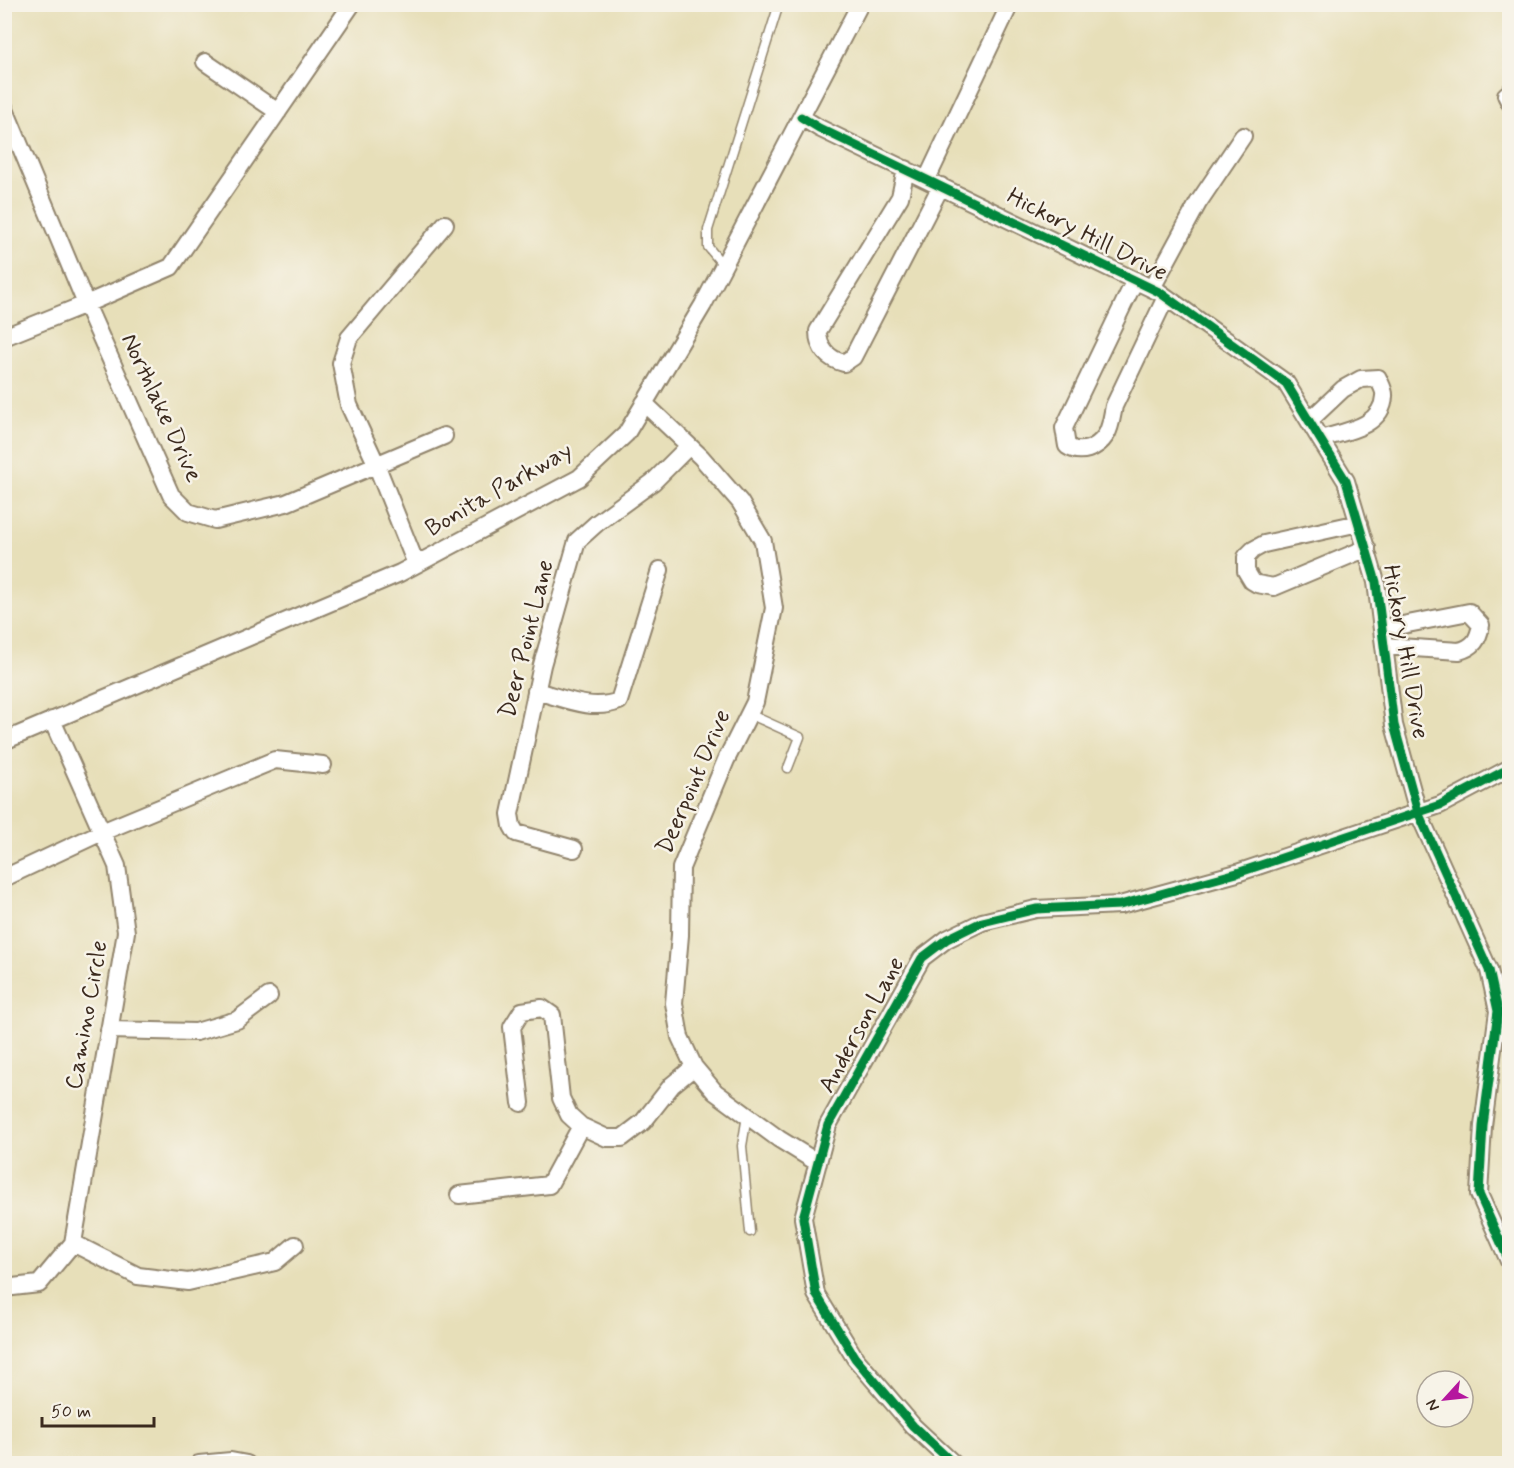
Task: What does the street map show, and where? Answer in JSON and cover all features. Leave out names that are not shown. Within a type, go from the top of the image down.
[{"type":"street","points":[[4,337],[171,267],[352,4]]},
{"type":"street","name":"Bonita Parkway","points":[[4,741],[416,564],[579,478],[626,434],[703,305],[860,4]]},
{"type":"street","points":[[906,169],[900,197],[818,331],[818,342],[831,360],[844,363],[853,357],[934,182],[1010,4]]},
{"type":"street","points":[[205,62],[278,112]]},
{"type":"street","points":[[1509,92],[1506,96],[1509,103]]},
{"type":"street","name":"Northlake Drive","points":[[4,107],[86,304],[171,495],[188,512],[215,520],[286,503],[444,436]]},
{"type":"street","name":"Hickory Hill Drive","points":[[801,117],[1159,292],[1286,383],[1346,481],[1376,582],[1394,726],[1418,812],[1489,970],[1497,1007],[1483,1126],[1479,1194],[1509,1261]]},
{"type":"street","points":[[1135,280],[1065,428],[1067,446],[1072,450],[1082,452],[1097,445],[1106,436],[1114,406],[1159,292],[1198,203],[1243,136]]},
{"type":"street","points":[[416,564],[376,464],[349,405],[342,363],[349,338],[445,224]]},
{"type":"street","points":[[1309,421],[1343,389],[1361,379],[1378,378],[1385,395],[1380,412],[1361,426],[1320,439]]},
{"type":"street","name":"Deerpoint Drive","points":[[644,403],[689,446],[740,502],[763,541],[774,608],[755,702],[726,760],[681,868],[680,935],[674,1003],[680,1037],[694,1066],[715,1092],[779,1139],[818,1163]]},
{"type":"street","name":"Deer Point Lane","points":[[574,849],[516,833],[510,814],[537,691],[578,541],[597,523],[653,482],[689,446]]},
{"type":"street","points":[[1359,523],[1263,544],[1253,549],[1246,557],[1246,571],[1252,581],[1257,584],[1274,586],[1367,548]]},
{"type":"street","points":[[537,691],[592,706],[610,705],[619,701],[660,570]]},
{"type":"street","points":[[1382,628],[1469,612],[1481,625],[1478,640],[1468,649],[1459,651],[1384,646]]},
{"type":"street","name":"Camino Circle","points":[[52,720],[117,866],[126,932],[73,1243]]},
{"type":"street","points":[[4,878],[102,832],[275,760],[323,765]]},
{"type":"street","name":"Anderson Lane","points":[[954,1464],[913,1426],[855,1358],[816,1294],[804,1218],[828,1125],[922,958],[947,939],[982,922],[1036,909],[1120,905],[1237,873],[1440,805],[1509,768]]},
{"type":"street","points":[[109,1030],[196,1032],[237,1020],[269,996]]},
{"type":"street","points":[[521,1103],[512,1027],[522,1011],[542,1008],[552,1015],[561,1098],[569,1115],[581,1126],[607,1138],[622,1138],[643,1122],[672,1085],[694,1066]]},
{"type":"street","points":[[459,1195],[549,1185],[581,1126]]},
{"type":"street","points":[[4,1288],[39,1284],[73,1243],[138,1276],[188,1282],[275,1262],[295,1245]]},
{"type":"street","points":[[199,1464],[231,1461],[247,1464]]},
{"type":"lane","points":[[723,265],[708,248],[708,230],[779,4]]},
{"type":"lane","points":[[749,714],[800,737],[788,768]]},
{"type":"lane","points":[[747,1115],[742,1146],[750,1232]]},
{"type":"cycle path","points":[[801,117],[819,128],[1159,292],[1286,383],[1346,481],[1376,582],[1394,725],[1418,812],[1489,970],[1498,1011],[1483,1126],[1479,1194],[1509,1261]]},
{"type":"cycle path","points":[[954,1464],[913,1426],[855,1358],[816,1294],[803,1218],[828,1125],[922,958],[947,939],[982,922],[1036,909],[1120,905],[1237,873],[1440,805],[1510,768]]}]
